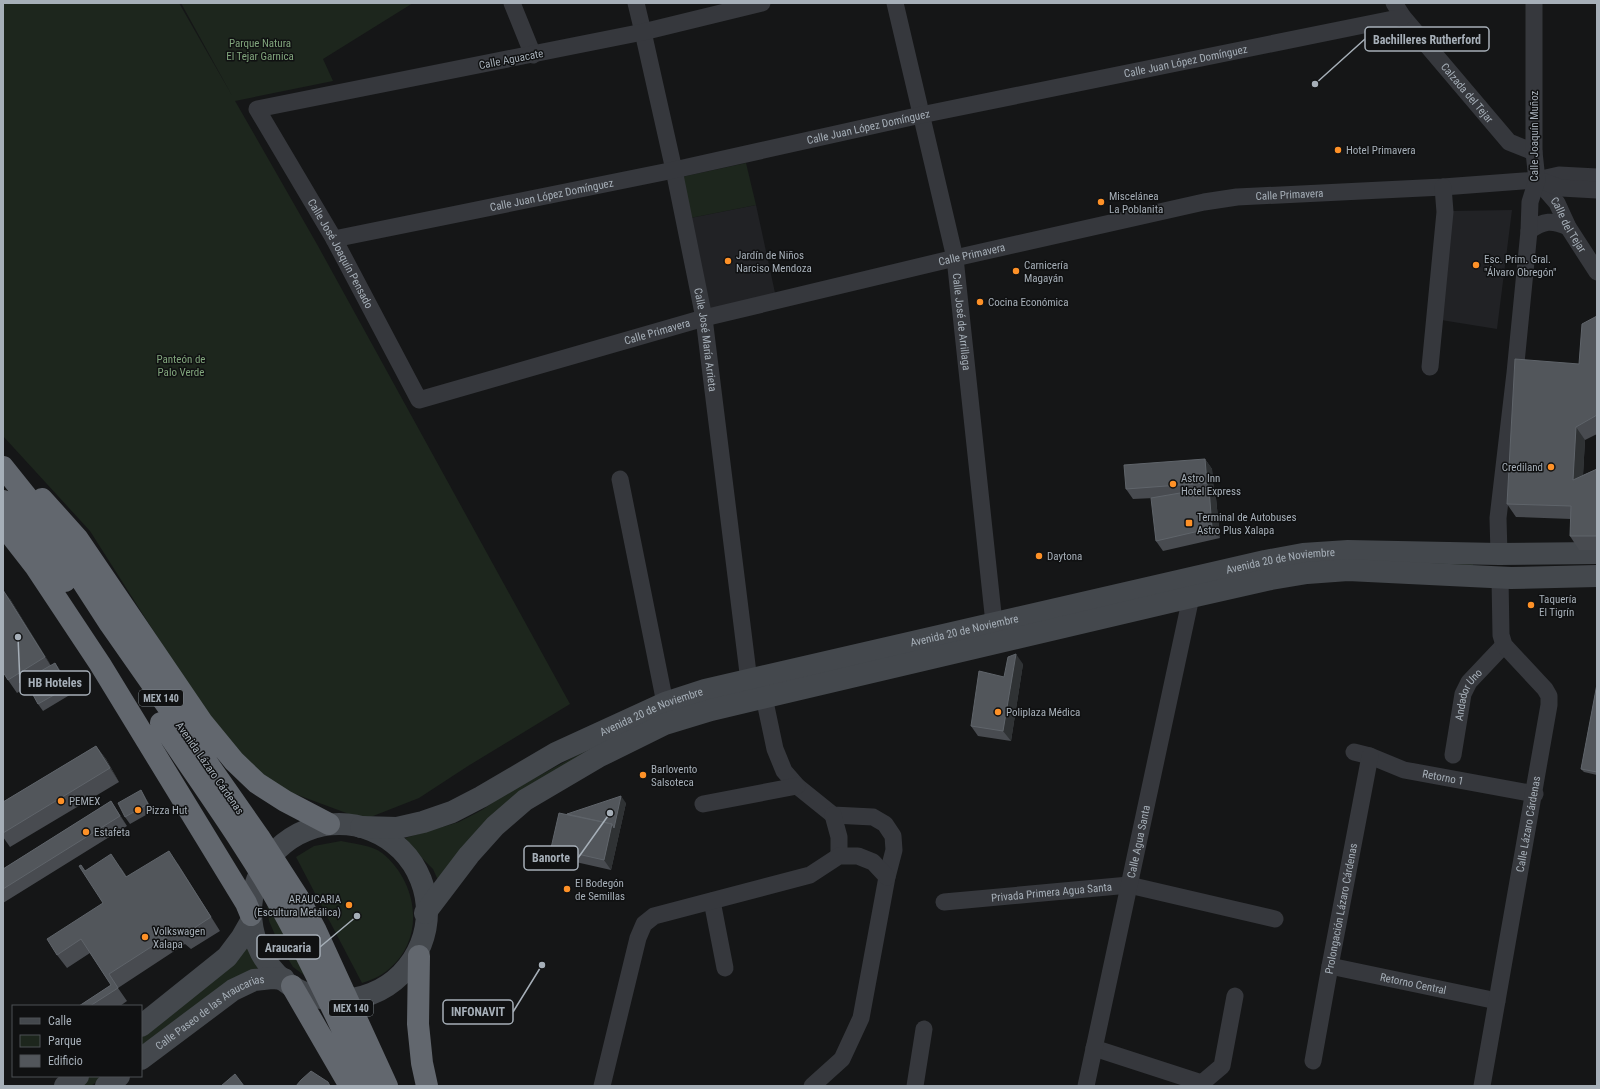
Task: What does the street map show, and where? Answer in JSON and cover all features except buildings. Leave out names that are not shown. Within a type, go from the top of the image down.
[{"type":"highway","points":[[3,466],[28,484],[77,538],[202,722],[234,761],[257,783],[285,801],[330,824]]},
{"type":"highway","name":"Avenida Lázaro Cárdenas","points":[[3,466],[31,502],[110,624],[258,837],[299,899],[316,930],[387,1086]]},
{"type":"highway","name":"Avenida Lázaro Cárdenas","points":[[3,501],[48,557],[100,631],[241,843],[281,907],[299,940],[369,1086]]},
{"type":"highway","points":[[3,525],[35,566],[100,664],[246,903],[251,919]]},
{"type":"highway","points":[[419,956],[418,1024],[422,1063],[427,1086]]},
{"type":"highway","points":[[288,982],[350,1086]]},
{"type":"main road","name":"Avenida 20 de Noviembre","points":[[361,827],[397,828],[422,822],[452,812],[481,798],[556,753],[665,703],[705,690],[1265,561],[1303,554],[1348,551],[1499,554],[1597,553]]},
{"type":"main road","name":"Calle Joaquín Muñoz","points":[[1499,554],[1500,578]]},
{"type":"main road","name":"Avenida 20 de Noviembre","points":[[426,913],[469,855],[495,826],[525,800],[598,757],[665,724],[711,710],[1191,597],[1307,572],[1341,570],[1500,578],[1597,576]]},
{"type":"main road","points":[[142,1025],[226,957],[242,937],[251,919],[257,877],[268,858],[287,839],[302,830],[330,824],[345,824],[361,827],[386,839],[406,858],[420,882],[426,913],[425,932],[419,956],[405,975],[368,998],[334,1001],[319,999],[307,994],[288,982],[260,945],[251,919]]},
{"type":"main road","name":"Calle Paseo de las Araucarias","points":[[142,1058],[233,990],[254,980],[272,978],[288,982]]},
{"type":"main road","points":[[65,1086],[77,1077]]},
{"type":"main road","points":[[106,1086],[118,1077]]},
{"type":"street","points":[[512,3],[533,55]]},
{"type":"street","name":"Calle José María Arrieta","points":[[636,3],[644,32],[674,170],[704,318],[749,681]]},
{"type":"street","name":"Calle Aguacate","points":[[257,109],[644,32],[762,3]]},
{"type":"street","name":"Calle José de Arrillaga","points":[[895,3],[955,258],[994,623]]},
{"type":"street","name":"Calle Joaquín Muñoz","points":[[1499,554],[1498,518],[1515,374],[1529,231],[1530,202],[1537,180],[1534,152],[1534,3]]},
{"type":"street","name":"Calle Juan López Domínguez","points":[[334,239],[674,170],[1398,10]]},
{"type":"street","name":"Calzada del Tejar","points":[[1398,10],[1509,142],[1534,152]]},
{"type":"street","name":"Calle José Joaquín Pensado","points":[[257,109],[334,239],[419,400]]},
{"type":"street","name":"Calle Primavera","points":[[419,400],[704,318],[955,258],[1204,202],[1230,198],[1443,187],[1537,180],[1559,175],[1597,177]]},
{"type":"street","name":"Calle Primavera","points":[[1537,180],[1561,188],[1597,190]]},
{"type":"street","name":"Calle del Tejar","points":[[1537,180],[1557,203],[1568,227],[1597,272]]},
{"type":"street","points":[[1430,367],[1445,212],[1443,187]]},
{"type":"street","points":[[1529,231],[1539,223],[1556,222],[1568,227]]},
{"type":"street","points":[[620,479],[665,703]]},
{"type":"street","points":[[1500,578],[1500,635],[1504,645]]},
{"type":"street","name":"Calle Agua Santa","points":[[1086,1086],[1191,597]]},
{"type":"street","name":"Andador Uno","points":[[1453,755],[1463,694],[1469,682],[1504,645]]},
{"type":"street","name":"Calle Lázaro Cárdenas","points":[[1482,1086],[1550,696],[1504,645]]},
{"type":"street","points":[[764,697],[775,749],[784,771],[798,786],[834,815],[873,817],[885,824],[893,836],[894,850],[887,877],[861,1018],[842,1059],[812,1086]]},
{"type":"street","name":"Retorno 1","points":[[1362,754],[1404,770],[1534,794]]},
{"type":"street","name":"Prolongación Lázaro Cárdenas","points":[[1314,1061],[1362,754]]},
{"type":"street","points":[[703,804],[798,786]]},
{"type":"street","points":[[834,815],[839,837],[840,856]]},
{"type":"street","points":[[602,1086],[638,938],[644,924],[654,916],[810,875],[840,856],[858,856],[873,862],[887,877]]},
{"type":"street","name":"Privada Primera Agua Santa","points":[[944,902],[1129,885],[1275,920]]},
{"type":"street","points":[[712,901],[725,968]]},
{"type":"street","name":"Retorno Central","points":[[1330,966],[1497,1001]]},
{"type":"street","points":[[1094,1048],[1202,1083],[1222,1066],[1235,996]]},
{"type":"street","points":[[915,1086],[924,1029]]},
{"type":"shaded area","name":"Jardín de Niños Narciso Mendoza","points":[[756,205],[777,302],[700,320],[680,220]]},
{"type":"shaded area","name":"Esc. Prim. Gral. \"Álvaro Obregón\"","points":[[1512,210],[1497,329],[1441,320],[1452,211]]},
{"type":"green space","name":"Panteón de Palo Verde","points":[[3,3],[179,3],[318,246],[570,704],[468,766],[419,798],[368,818],[349,814],[287,791],[256,771],[210,720],[90,531],[3,436]]},
{"type":"green space","name":"Parque Natura El Tejar Garnica","points":[[181,3],[413,3],[323,59],[333,81],[235,101]]},
{"type":"green space","points":[[746,163],[756,205],[680,220],[672,179]]},
{"type":"green space","points":[[1473,558],[1473,566],[1349,562],[598,746],[440,885],[433,869],[414,850],[405,838],[459,822],[482,810],[505,794],[596,745],[1282,563]]},
{"type":"green space","points":[[341,841],[368,846],[382,853],[394,865],[403,879],[410,894],[413,910],[413,926],[409,942],[401,956],[383,974],[362,983],[296,857],[314,846]]},
{"type":"green space","points":[[266,893],[312,981],[293,967],[279,944],[269,921]]},
{"type":"green space","points":[[248,945],[258,968],[229,983],[142,1047],[142,1032]]},
{"type":"green space","points":[[85,1077],[103,1077],[91,1086],[73,1086]]},
{"type":"place","name":"Bachilleres Rutherford","points":[[1315,84]]},
{"type":"place","name":"Hotel Primavera","points":[[1338,150]]},
{"type":"place","name":"Miscelánea La Poblanita","points":[[1101,202]]},
{"type":"place","name":"Jardín de Niños Narciso Mendoza","points":[[728,261]]},
{"type":"place","name":"Esc. Prim. Gral. \"Álvaro Obregón\"","points":[[1476,265]]},
{"type":"place","name":"Carnicería Magayán","points":[[1016,271]]},
{"type":"place","name":"Cocina Económica","points":[[980,302]]},
{"type":"place","name":"Crediland","points":[[1551,467]]},
{"type":"place","name":"Astro Inn Hotel Express","points":[[1173,484]]},
{"type":"place","name":"Terminal de Autobuses Astro Plus Xalapa","points":[[1189,523]]},
{"type":"place","name":"Daytona","points":[[1039,556]]},
{"type":"place","name":"Taquería El Tigrín","points":[[1531,605]]},
{"type":"place","name":"HB Hoteles","points":[[18,637]]},
{"type":"place","name":"Poliplaza Médica","points":[[998,712]]},
{"type":"place","name":"Barlovento Salsoteca","points":[[643,775]]},
{"type":"place","name":"PEMEX","points":[[61,801]]},
{"type":"place","name":"Pizza Hut","points":[[138,810]]},
{"type":"place","name":"Banorte","points":[[610,813]]},
{"type":"place","name":"Estafeta","points":[[86,832]]},
{"type":"place","name":"El Bodegón de Semillas","points":[[567,889]]},
{"type":"place","name":"ARAUCARIA (Escultura Metálica)","points":[[349,905]]},
{"type":"place","name":"Araucaria","points":[[357,916]]},
{"type":"place","name":"Volkswagen Xalapa","points":[[145,937]]},
{"type":"place","name":"INFONAVIT","points":[[542,965]]}]
